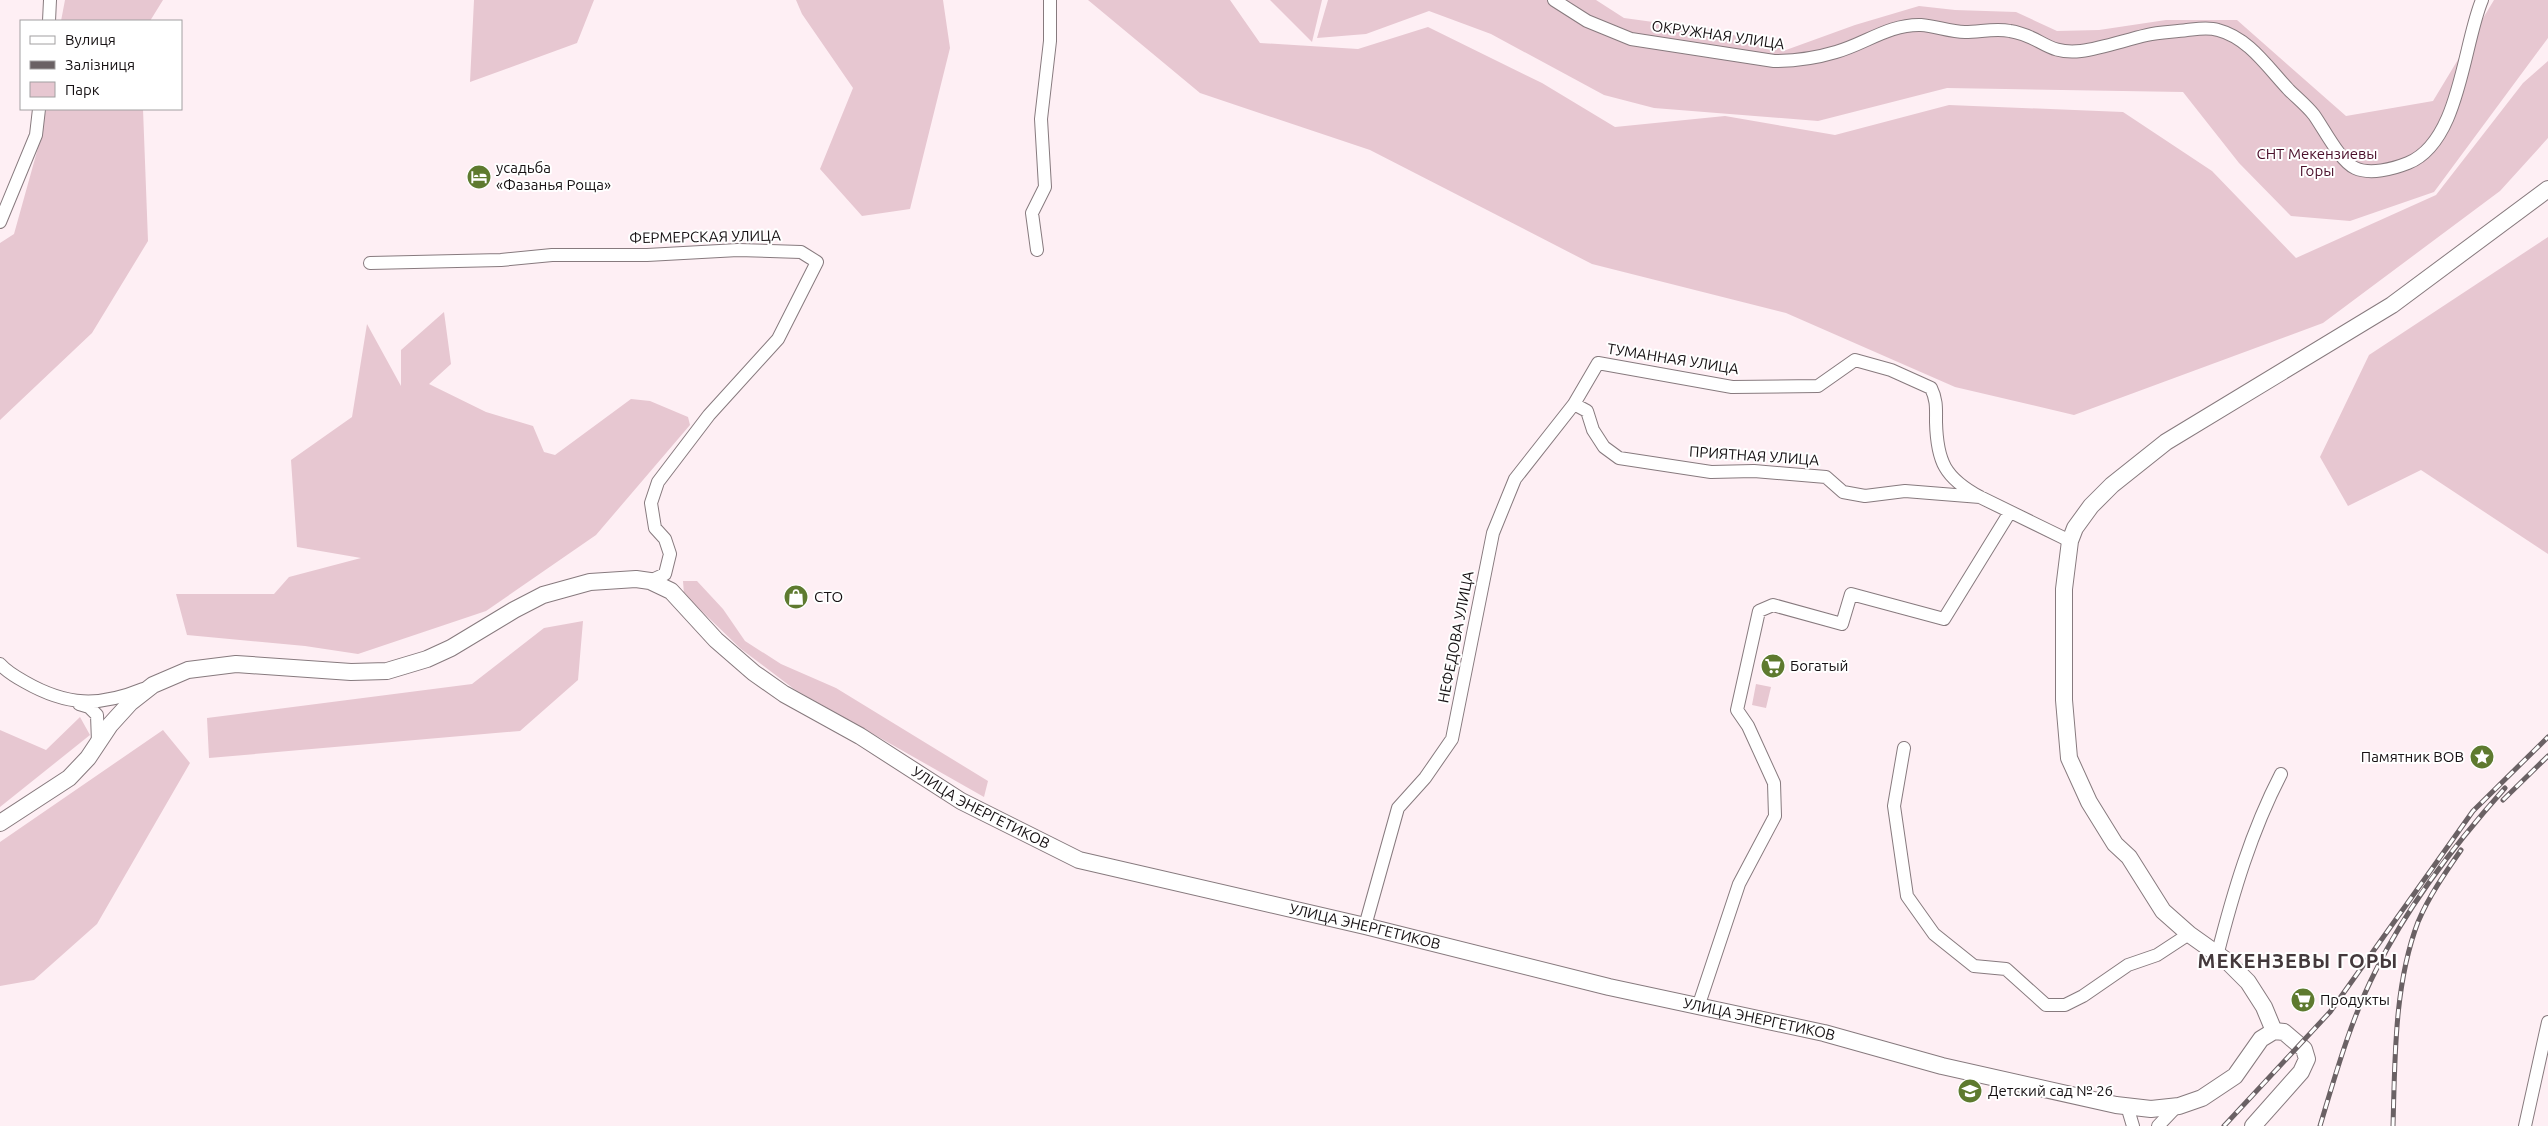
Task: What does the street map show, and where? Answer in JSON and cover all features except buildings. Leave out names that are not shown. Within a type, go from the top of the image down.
[{"type":"main road","points":[[2253,1126],[2302,1072],[2306,1059],[2304,1049],[2291,1036],[2284,1032],[2274,1031],[2264,1007],[2248,982],[2189,934],[2163,910],[2129,857],[2115,844],[2089,802],[2069,758],[2064,700],[2064,589],[2070,541],[2075,528],[2091,506],[2112,485],[2166,442],[2392,305],[2548,189]]},
{"type":"main road","points":[[0,823],[69,778],[88,758],[110,725],[130,703],[154,685],[188,670],[236,664],[351,672],[387,671],[427,659],[452,648],[514,610],[543,595],[565,588],[614,579],[658,578]]},
{"type":"main road","name":"УЛИЦА ЭНЕРГЕТИКОВ","points":[[658,578],[716,640],[754,673],[784,694],[860,736],[961,801],[1079,860],[1365,926],[1609,987],[1699,1004],[1824,1034],[1942,1066],[2126,1106],[2151,1109],[2177,1106],[2202,1098],[2235,1076],[2261,1039],[2274,1031]]},
{"type":"street","points":[[49,20],[50,0]]},
{"type":"street","points":[[1037,250],[1032,213],[1045,187],[1040,119],[1050,42],[1050,0]]},
{"type":"street","name":"ОКРУЖНАЯ УЛИЦА","points":[[1554,0],[1588,21],[1631,39],[1774,61],[1790,61],[1836,53],[1901,26],[1921,26],[1964,32],[2008,30],[2034,37],[2053,50],[2064,52],[2084,51],[2150,34],[2217,29],[2239,39],[2263,60],[2313,113],[2349,163],[2364,171],[2379,170],[2408,163],[2420,157],[2434,140],[2445,122],[2459,88],[2476,15],[2482,0]]},
{"type":"street","points":[[0,222],[36,135],[39,110]]},
{"type":"street","name":"ФЕРМЕРСКАЯ УЛИЦА","points":[[370,263],[501,260],[552,255],[647,255],[738,250],[801,252],[817,262],[778,339],[709,415],[658,482],[652,503],[655,528],[666,539],[670,554],[658,578]]},
{"type":"street","name":"ТУМАННАЯ УЛИЦА","points":[[1598,363],[1732,387],[1818,386],[1856,360],[1891,370],[1932,388],[1937,400],[1936,445],[1940,460],[1951,478],[1980,497]]},
{"type":"street","name":"НЕФЕДОВА УЛИЦА","points":[[1365,926],[1398,808],[1425,778],[1452,739],[1465,681],[1470,642],[1497,524],[1516,479],[1574,404],[1598,363]]},
{"type":"street","name":"ПРИЯТНАЯ УЛИЦА","points":[[1574,404],[1586,411],[1592,430],[1604,447],[1619,458],[1711,472],[1754,471],[1826,477],[1843,492],[1865,496],[1905,491],[1980,497],[2070,541]]},
{"type":"street","points":[[1699,1004],[1739,884],[1775,816],[1774,783],[1748,726],[1737,710],[1758,611],[1773,605],[1842,624],[1851,594],[1944,618],[2010,512]]},
{"type":"street","points":[[0,664],[5,670],[39,690],[90,707],[97,715],[98,744]]},
{"type":"street","points":[[71,702],[92,702],[110,699],[154,685]]},
{"type":"street","points":[[1904,748],[1894,806],[1907,896],[1934,934],[1974,966],[2006,969],[2046,1005],[2065,1005],[2083,996],[2128,965],[2157,954],[2189,934]]},
{"type":"street","points":[[2217,956],[2248,849],[2262,812],[2282,774]]},
{"type":"street","points":[[2525,1126],[2548,1022]]},
{"type":"street","points":[[2126,1106],[2134,1126]]},
{"type":"street","points":[[2158,1126],[2177,1106]]},
{"type":"green space","points":[[65,0],[163,0],[151,20],[61,20]]},
{"type":"green space","points":[[474,0],[594,0],[577,43],[470,82]]},
{"type":"green space","points":[[796,0],[943,0],[950,48],[910,209],[862,216],[820,169],[853,88],[802,14]]},
{"type":"green space","points":[[1088,0],[1230,0],[1260,43],[1358,49],[1428,27],[1542,83],[1615,127],[1725,116],[1835,135],[1949,105],[2123,112],[2212,171],[2296,258],[2436,195],[2523,83],[2548,61],[2548,138],[2500,191],[2323,323],[2074,415],[1955,387],[1786,313],[1592,264],[1370,150],[1200,93]]},
{"type":"green space","points":[[1270,0],[1322,0],[1312,42]]},
{"type":"green space","name":"СНТ Мекензиевы Горы","points":[[1328,0],[1596,0],[1624,18],[1719,31],[1786,50],[1855,25],[1919,6],[1955,10],[2016,12],[2057,31],[2099,30],[2166,20],[2237,20],[2346,116],[2433,101],[2494,0],[2548,0],[2548,38],[2434,192],[2350,221],[2291,216],[2239,163],[2183,92],[1947,88],[1818,121],[1654,108],[1604,95],[1491,34],[1429,11],[1366,34],[1317,38]]},
{"type":"green space","points":[[46,110],[143,110],[148,241],[92,333],[0,420],[0,243],[14,234],[41,137]]},
{"type":"green space","points":[[2548,237],[2548,554],[2421,470],[2348,506],[2320,457],[2369,355]]},
{"type":"green space","points":[[444,312],[451,364],[429,384],[486,412],[533,426],[544,452],[555,455],[631,399],[650,401],[688,417],[690,425],[596,535],[486,611],[358,654],[305,646],[187,635],[176,594],[274,594],[289,577],[361,558],[297,547],[291,460],[352,417],[367,324],[401,386],[401,350]]},
{"type":"green space","points":[[683,581],[697,581],[723,609],[745,641],[781,664],[836,688],[988,781],[984,797],[794,689],[741,649],[684,594]]},
{"type":"green space","points":[[583,621],[578,680],[520,731],[209,758],[207,718],[472,684],[544,628]]},
{"type":"green space","points":[[1756,684],[1771,687],[1766,708],[1752,705]]},
{"type":"green space","points":[[80,717],[90,735],[0,807],[0,730],[46,750]]},
{"type":"green space","points":[[163,730],[190,763],[97,924],[34,980],[0,986],[0,842]]},
{"type":"railway","points":[[2224,1126],[2330,1012],[2473,811],[2548,737]]},
{"type":"railway","points":[[2503,800],[2548,756]]},
{"type":"railway","points":[[2320,1126],[2338,1066],[2359,1008],[2389,945],[2434,874],[2505,788]]},
{"type":"railway","points":[[2393,1126],[2397,1023],[2404,971],[2410,946],[2427,903],[2461,850]]},
{"type":"place","name":"усадьба «Фазанья Роща»","points":[[479,177]]},
{"type":"place","name":"СТО","points":[[796,597]]},
{"type":"place","name":"Богатый","points":[[1773,666]]},
{"type":"place","name":"Памятник ВОВ","points":[[2482,757]]},
{"type":"place","name":"Продукты","points":[[2303,1000]]},
{"type":"place","name":"Детский сад № 26","points":[[1970,1091]]},
{"type":"district","name":"МЕКЕНЗЕВЫ ГОРЫ","points":[[2298,961]]}]
